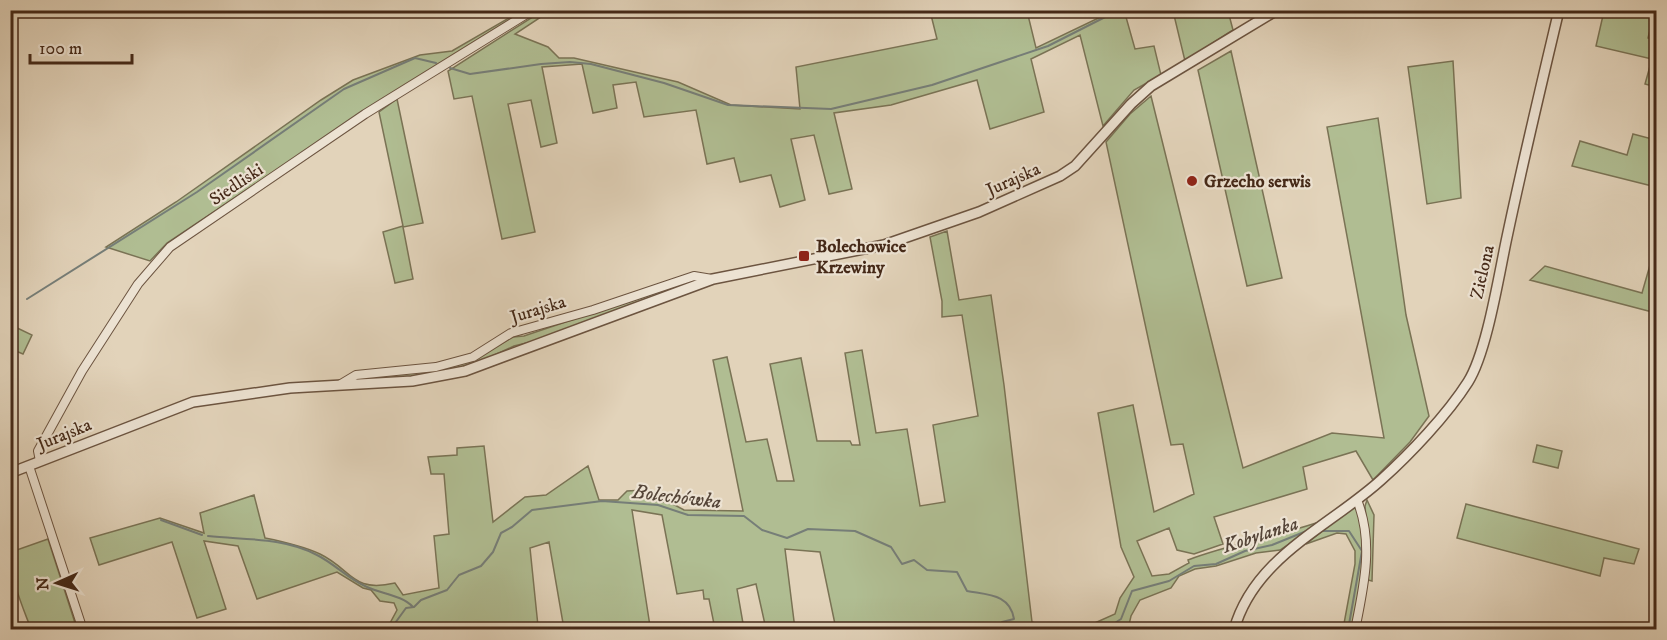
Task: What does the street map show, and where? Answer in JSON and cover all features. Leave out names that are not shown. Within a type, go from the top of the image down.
[{"type":"street","name":"Siedliski","points":[[40,461],[38,451],[82,371],[138,284],[170,247],[365,114],[533,10]]},
{"type":"street","name":"Jurajska","points":[[10,474],[194,402],[290,388],[412,381],[465,372],[713,279],[823,259],[899,240],[978,212],[1060,176],[1089,154],[1131,104],[1151,86],[1277,10]]},
{"type":"street","name":"Zielona","points":[[1234,630],[1251,591],[1275,560],[1381,480],[1457,398],[1474,368],[1496,288],[1559,10]]},
{"type":"street","name":"Jurajska","points":[[341,384],[356,375],[436,367],[473,357],[511,333],[593,310],[694,276],[713,279]]},
{"type":"street","points":[[29,466],[82,630]]},
{"type":"street","points":[[1355,630],[1367,553],[1364,521],[1357,500]]},
{"type":"green space","points":[[1124,10],[1135,49],[1154,46],[1161,75],[1134,90],[1103,126],[1080,35],[1031,59],[1044,112],[990,129],[977,80],[891,105],[834,113],[852,189],[829,194],[814,135],[791,139],[805,200],[780,207],[771,175],[740,182],[734,158],[707,164],[696,110],[644,117],[636,82],[613,85],[617,108],[593,113],[582,64],[542,67],[557,143],[541,147],[531,100],[508,104],[535,232],[502,239],[472,96],[454,99],[448,71],[542,11],[550,11],[515,34],[548,47],[559,58],[574,58],[678,82],[731,105],[800,109],[796,67],[937,39],[930,11],[1027,11],[1036,48],[1113,11]]},
{"type":"green space","points":[[521,11],[530,11],[368,109],[167,243],[150,261],[106,247],[176,202],[353,80],[420,55],[452,51]]},
{"type":"green space","points":[[1173,11],[1228,11],[1233,30],[1185,61]]},
{"type":"green space","points":[[1604,11],[1655,11],[1648,38],[1656,40],[1656,87],[1645,84],[1652,59],[1596,46]]},
{"type":"green space","points":[[1231,51],[1282,278],[1247,286],[1198,70]]},
{"type":"green space","points":[[1453,61],[1461,198],[1427,204],[1408,67]]},
{"type":"green space","points":[[1151,96],[1243,468],[1332,433],[1384,438],[1327,127],[1378,118],[1406,315],[1429,416],[1410,442],[1373,480],[1356,451],[1303,467],[1307,489],[1214,517],[1223,544],[1194,554],[1177,550],[1169,528],[1137,541],[1152,576],[1169,574],[1189,563],[1188,560],[1220,549],[1316,523],[1317,525],[1280,550],[1256,553],[1216,566],[1195,569],[1179,576],[1171,588],[1140,600],[1131,616],[1128,629],[1079,630],[1115,614],[1120,598],[1134,577],[1121,547],[1098,413],[1133,405],[1154,512],[1194,494],[1183,444],[1171,445],[1106,142],[1130,114]]},
{"type":"green space","points":[[397,99],[423,223],[403,227],[413,279],[395,283],[383,232],[403,226],[379,112]]},
{"type":"green space","points":[[1633,134],[1656,140],[1656,187],[1572,166],[1580,141],[1627,155]]},
{"type":"green space","points":[[947,231],[959,300],[991,295],[1032,622],[1053,629],[836,629],[820,552],[785,549],[795,629],[766,629],[756,584],[737,589],[744,629],[715,629],[709,599],[704,599],[703,590],[677,594],[662,515],[632,510],[650,626],[627,629],[564,629],[549,542],[530,548],[538,626],[503,630],[369,629],[390,623],[397,610],[394,603],[380,601],[371,590],[363,588],[337,572],[257,599],[238,546],[204,541],[226,609],[197,618],[172,542],[99,565],[90,538],[160,518],[204,533],[200,513],[254,495],[265,538],[320,554],[353,578],[369,585],[395,583],[403,595],[439,588],[434,536],[449,534],[444,474],[431,474],[428,457],[457,455],[457,448],[484,446],[493,522],[525,497],[546,495],[588,466],[599,500],[618,500],[627,491],[644,490],[650,500],[671,503],[684,510],[743,511],[713,360],[727,357],[746,442],[767,439],[777,481],[794,481],[770,364],[801,358],[817,441],[850,441],[852,445],[860,445],[845,353],[862,350],[876,433],[907,429],[920,506],[945,502],[933,425],[978,416],[962,315],[942,317],[942,301],[930,237]]},
{"type":"green space","points":[[1654,251],[1656,252],[1656,313],[1530,280],[1545,266],[1642,293]]},
{"type":"green space","points":[[696,278],[700,281],[543,339],[514,346],[464,369],[412,379],[359,380],[475,359],[513,337],[524,336]]},
{"type":"green space","points":[[11,325],[32,335],[23,354],[11,349]]},
{"type":"green space","points":[[1537,445],[1562,451],[1558,468],[1533,462]]},
{"type":"green space","points":[[1367,500],[1374,515],[1372,581],[1368,580],[1369,557],[1365,506]]},
{"type":"green space","points":[[1466,504],[1639,549],[1634,564],[1604,558],[1600,576],[1457,538]]},
{"type":"green space","points":[[1353,507],[1360,512],[1366,555],[1353,629],[1343,629],[1355,564],[1355,551],[1346,534],[1337,533],[1306,544]]},
{"type":"green space","points":[[48,539],[77,629],[31,629],[17,592],[12,572],[11,552]]},
{"type":"waterway","points":[[450,68],[470,74],[541,64],[570,62],[591,64],[664,83],[728,105],[831,109],[932,85],[1048,46],[1119,10]]},
{"type":"waterway","points":[[27,299],[197,192],[344,89],[415,58],[436,63]]},
{"type":"waterway","points":[[10,301],[15,300]]},
{"type":"waterway","name":"Bolechówka","points":[[390,630],[406,608],[414,607],[421,600],[447,590],[459,575],[481,566],[493,552],[501,533],[532,510],[602,501],[658,505],[688,515],[744,516],[762,530],[787,538],[808,529],[855,531],[891,547],[902,564],[914,560],[927,570],[957,572],[967,591],[1003,600],[1012,611],[1014,619],[1002,622],[1003,630]]},
{"type":"waterway","points":[[161,520],[202,535]]},
{"type":"waterway","name":"Kobylanka","points":[[1104,630],[1121,619],[1132,591],[1169,581],[1194,566],[1216,564],[1245,551],[1272,545],[1309,530]]},
{"type":"waterway","name":"Kobylanka","points":[[1321,531],[1349,531],[1362,551],[1348,630]]},
{"type":"waterway","points":[[208,536],[264,540],[304,549],[324,559],[360,584],[398,597],[413,607]]},
{"type":"waterway","name":"Bolechówka","points":[[1022,630],[1035,626],[1040,630]]},
{"type":"place","name":"Grzecho serwis","points":[[1192,181]]},
{"type":"place","name":"Bolechowice Krzewiny","points":[[804,256]]}]
